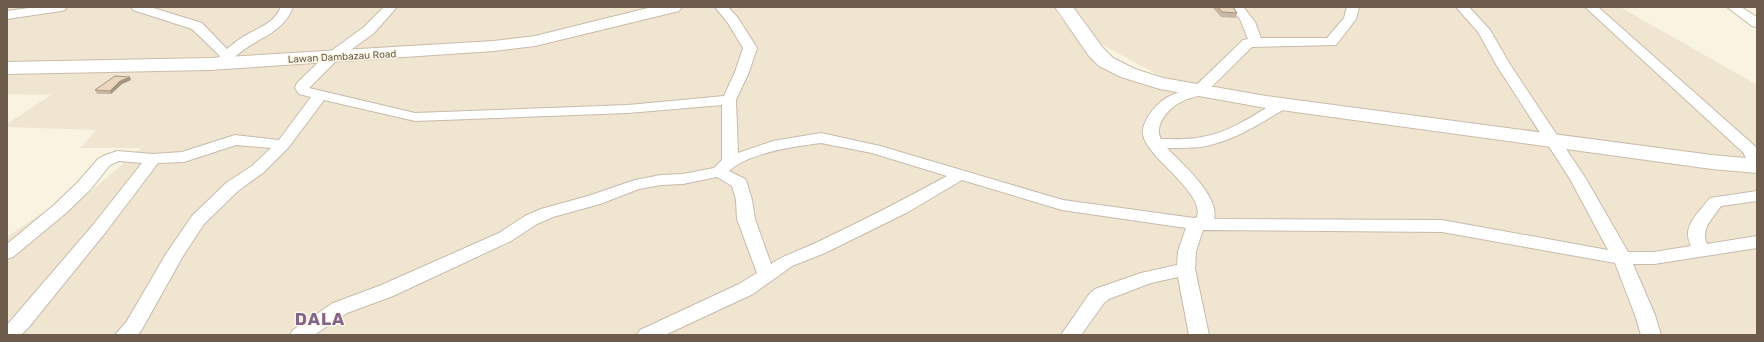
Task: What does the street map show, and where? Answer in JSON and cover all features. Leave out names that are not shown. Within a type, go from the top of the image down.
[{"type":"main road","name":"Lawan Dambazau Road","points":[[7,68],[332,57],[494,46],[535,41],[673,7]]},
{"type":"main road","points":[[1064,7],[1096,52],[1115,67],[1148,79],[1199,90],[1284,104],[1554,140],[1756,160]]},
{"type":"street","points":[[7,15],[61,7]]},
{"type":"street","points":[[137,7],[197,26],[224,60],[247,40],[270,30],[284,18],[287,7]]},
{"type":"street","points":[[391,7],[369,30],[332,57],[302,86],[304,91],[415,117],[628,109],[730,100]]},
{"type":"street","points":[[721,7],[750,48],[730,100],[725,167],[739,183],[744,200],[746,220],[767,276]]},
{"type":"street","points":[[1234,7],[1243,13],[1248,21],[1256,42]]},
{"type":"street","points":[[1199,335],[1186,269],[1187,251],[1196,224],[1205,220],[1207,213],[1199,192],[1158,148],[1151,135],[1156,115],[1176,98],[1199,90],[1248,43],[1331,42],[1350,19],[1353,7]]},
{"type":"street","points":[[1462,7],[1484,30],[1504,66],[1554,140],[1578,179],[1622,258],[1645,314],[1651,335]]},
{"type":"street","points":[[1591,7],[1756,160]]},
{"type":"street","points":[[1732,7],[1757,23]]},
{"type":"street","points":[[7,24],[44,10]]},
{"type":"street","points":[[125,335],[134,326],[175,254],[198,220],[232,187],[258,169],[283,145],[320,95]]},
{"type":"street","points":[[1156,144],[1202,142],[1217,138],[1252,122],[1284,104]]},
{"type":"street","points":[[300,335],[340,308],[386,291],[467,253],[504,238],[531,220],[547,213],[594,200],[635,185],[661,180],[683,180],[725,167],[791,142],[821,138],[875,149],[1062,205],[1196,224],[1442,226],[1622,258],[1654,258],[1757,242]]},
{"type":"street","points":[[7,253],[60,209],[84,186],[104,162],[118,156],[153,159],[184,157],[234,140],[283,145]]},
{"type":"street","points":[[9,335],[22,322],[99,229],[153,159]]},
{"type":"street","points":[[647,335],[746,289],[786,262],[819,249],[895,212],[962,174]]},
{"type":"street","points":[[1702,251],[1696,240],[1696,228],[1716,202],[1757,196]]},
{"type":"street","points":[[1071,335],[1097,298],[1102,294],[1147,277],[1186,269]]},
{"type":"shaded area","points":[[7,7],[1055,7],[1058,15],[1089,52],[1160,87],[1757,167],[1757,335],[7,335],[7,237],[66,197],[87,195],[141,148],[80,148],[96,130],[7,127],[7,124],[51,95],[7,94]]},
{"type":"shaded area","points":[[1062,7],[1620,7],[1757,85],[1757,161],[1173,83],[1099,43]]},
{"type":"building","points":[[1218,7],[1233,7],[1237,13],[1222,12]]},
{"type":"building","points":[[115,76],[130,77],[120,81],[110,91],[95,90]]},
{"type":"district","name":"DALA","points":[[320,319]]}]
